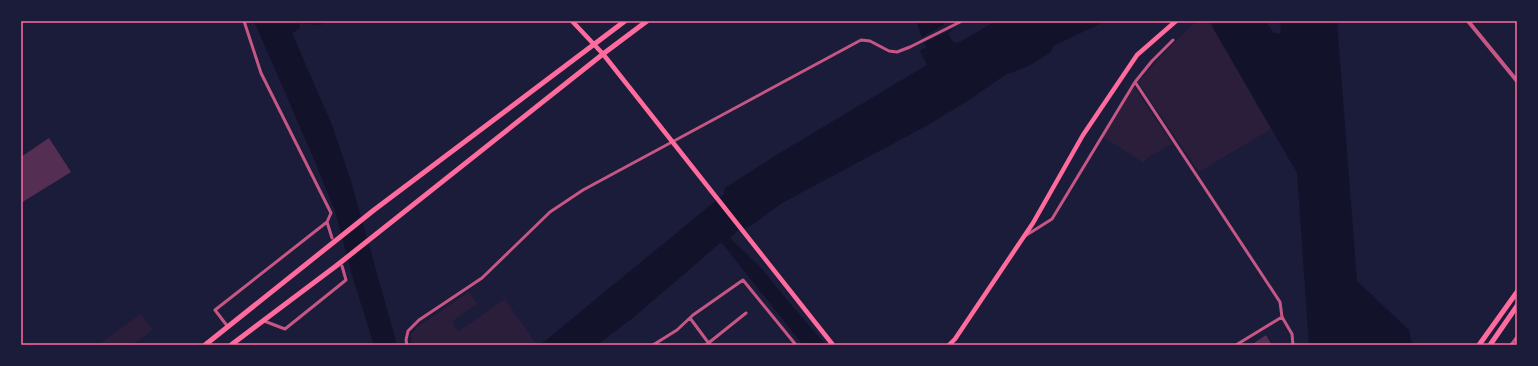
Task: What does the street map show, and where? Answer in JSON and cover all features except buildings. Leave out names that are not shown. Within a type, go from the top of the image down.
[{"type":"main road","points":[[572,21],[603,54],[671,142],[833,345]]},
{"type":"main road","points":[[205,345],[330,244],[624,21]]},
{"type":"main road","points":[[231,345],[336,266],[382,228],[647,21]]},
{"type":"main road","points":[[949,345],[955,340],[1024,237],[1083,135],[1137,55],[1176,21]]},
{"type":"main road","points":[[1479,345],[1517,292]]},
{"type":"main road","points":[[1490,345],[1517,306]]},
{"type":"street","points":[[228,327],[215,310],[327,222],[331,213],[261,73],[244,21]]},
{"type":"street","points":[[407,345],[406,340],[408,331],[419,320],[482,278],[550,212],[583,190],[861,40],[870,41],[890,51],[897,52],[962,21]]},
{"type":"street","points":[[1468,21],[1517,80]]},
{"type":"street","points":[[1024,237],[1052,219],[1134,82],[1173,40]]},
{"type":"street","points":[[1134,82],[1280,302],[1282,317],[1292,334],[1293,345]]},
{"type":"street","points":[[327,222],[332,238]]},
{"type":"street","points":[[264,321],[285,329],[346,280],[342,266]]},
{"type":"street","points":[[653,345],[677,330],[690,318],[743,280],[796,345]]},
{"type":"street","points":[[690,318],[708,344],[746,313]]},
{"type":"street","points":[[1236,345],[1282,317]]},
{"type":"street","points":[[1511,345],[1517,337]]},
{"type":"shaded area","points":[[254,21],[327,21],[320,25],[300,23],[299,29],[292,33],[332,125],[351,181],[397,345],[374,345],[352,275],[335,211]]},
{"type":"shaded area","points":[[916,21],[943,21],[944,25],[922,37]]},
{"type":"shaded area","points":[[996,21],[1106,21],[1053,46],[1051,52],[1029,66],[1005,75],[969,100],[928,125],[782,203],[752,225],[737,231],[730,238],[762,269],[826,345],[803,345],[722,243],[634,317],[597,345],[540,345],[724,194],[725,188],[778,154],[927,65],[920,51],[926,47],[925,44],[922,44],[953,29],[948,34],[954,43],[960,42]]},
{"type":"shaded area","points":[[1197,21],[1204,21],[1212,26],[1271,129],[1199,172],[1138,82],[1174,42]]},
{"type":"shaded area","points":[[1214,21],[1265,21],[1274,33],[1279,34],[1281,32],[1280,21],[1337,21],[1357,281],[1409,330],[1412,345],[1309,345],[1297,173],[1212,26]]},
{"type":"shaded area","points":[[1134,87],[1172,144],[1147,158],[1144,163],[1103,137]]},
{"type":"shaded area","points":[[469,292],[477,304],[453,321],[455,329],[459,331],[505,299],[536,344],[412,345],[411,335],[417,327]]},
{"type":"shaded area","points":[[141,314],[153,330],[132,345],[98,345]]}]
